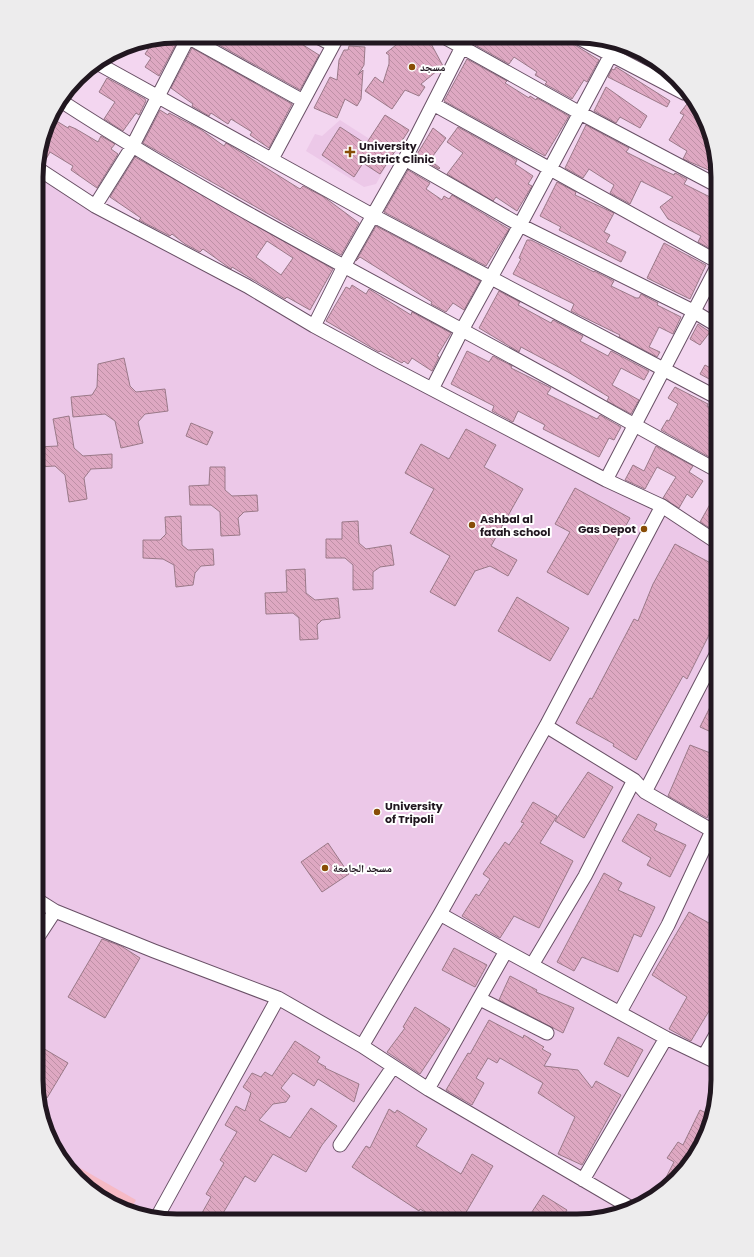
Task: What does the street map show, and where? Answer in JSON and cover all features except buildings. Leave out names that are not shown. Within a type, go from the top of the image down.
[{"type":"street","points":[[95,206],[132,147],[185,43]]},
{"type":"street","points":[[200,43],[303,101]]},
{"type":"street","points":[[272,158],[334,43]]},
{"type":"street","points":[[455,43],[580,113],[711,182]]},
{"type":"street","points":[[599,45],[613,50],[678,90]]},
{"type":"street","points":[[314,326],[344,268],[405,159],[462,47]]},
{"type":"street","points":[[432,389],[462,330],[492,278],[613,50]]},
{"type":"street","points":[[103,65],[158,98],[272,158],[374,216],[711,394]]},
{"type":"street","points":[[65,104],[132,147],[344,268],[462,330],[711,467]]},
{"type":"street","points":[[433,104],[550,167],[711,259]]},
{"type":"street","points":[[405,159],[520,225],[693,311],[711,322]]},
{"type":"street","points":[[43,172],[95,206],[247,286],[314,326],[432,389],[606,480],[662,506],[711,538]]},
{"type":"street","points":[[606,480],[665,370],[711,276]]},
{"type":"street","points":[[362,1046],[440,914],[546,726],[662,506]]},
{"type":"street","points":[[645,792],[711,665]]},
{"type":"street","points":[[546,726],[634,780],[645,792],[711,830]]},
{"type":"street","points":[[532,964],[585,876],[634,780]]},
{"type":"street","points":[[620,1012],[668,925],[711,840]]},
{"type":"street","points":[[43,903],[55,911],[154,951],[278,998],[362,1046],[428,1089],[626,1205]]},
{"type":"street","points":[[43,929],[55,911]]},
{"type":"street","points":[[440,914],[666,1038],[711,1060]]},
{"type":"street","points":[[428,1089],[506,951]]},
{"type":"street","points":[[159,1213],[278,998]]},
{"type":"street","points":[[480,999],[547,1033]]},
{"type":"street","points":[[583,1180],[666,1038]]},
{"type":"street","points":[[704,1056],[711,1044]]},
{"type":"street","points":[[340,1145],[393,1067]]},
{"type":"shaded area","name":"University District Clinic","points":[[340,120],[393,154],[376,184],[364,187],[306,151],[315,134],[322,136]]},
{"type":"shaded area","name":"University of Tripoli","points":[[43,171],[711,539],[711,1089],[704,1123],[693,1147],[672,1175],[644,1196],[620,1207],[586,1214],[159,1213],[125,1204],[95,1186],[82,1175],[61,1147],[50,1123],[43,1089]]},
{"type":"shaded area","points":[[72,1163],[136,1200],[133,1206],[110,1196],[82,1175]]},
{"type":"place","name":"مسجد","points":[[412,67]]},
{"type":"place","name":"University District Clinic","points":[[350,152]]},
{"type":"place","name":"Ashbal al fatah school","points":[[472,525]]},
{"type":"place","name":"Gas Depot","points":[[644,529]]},
{"type":"place","name":"University of Tripoli","points":[[377,812]]},
{"type":"place","name":"مسجد الجامعة","points":[[325,868]]}]
